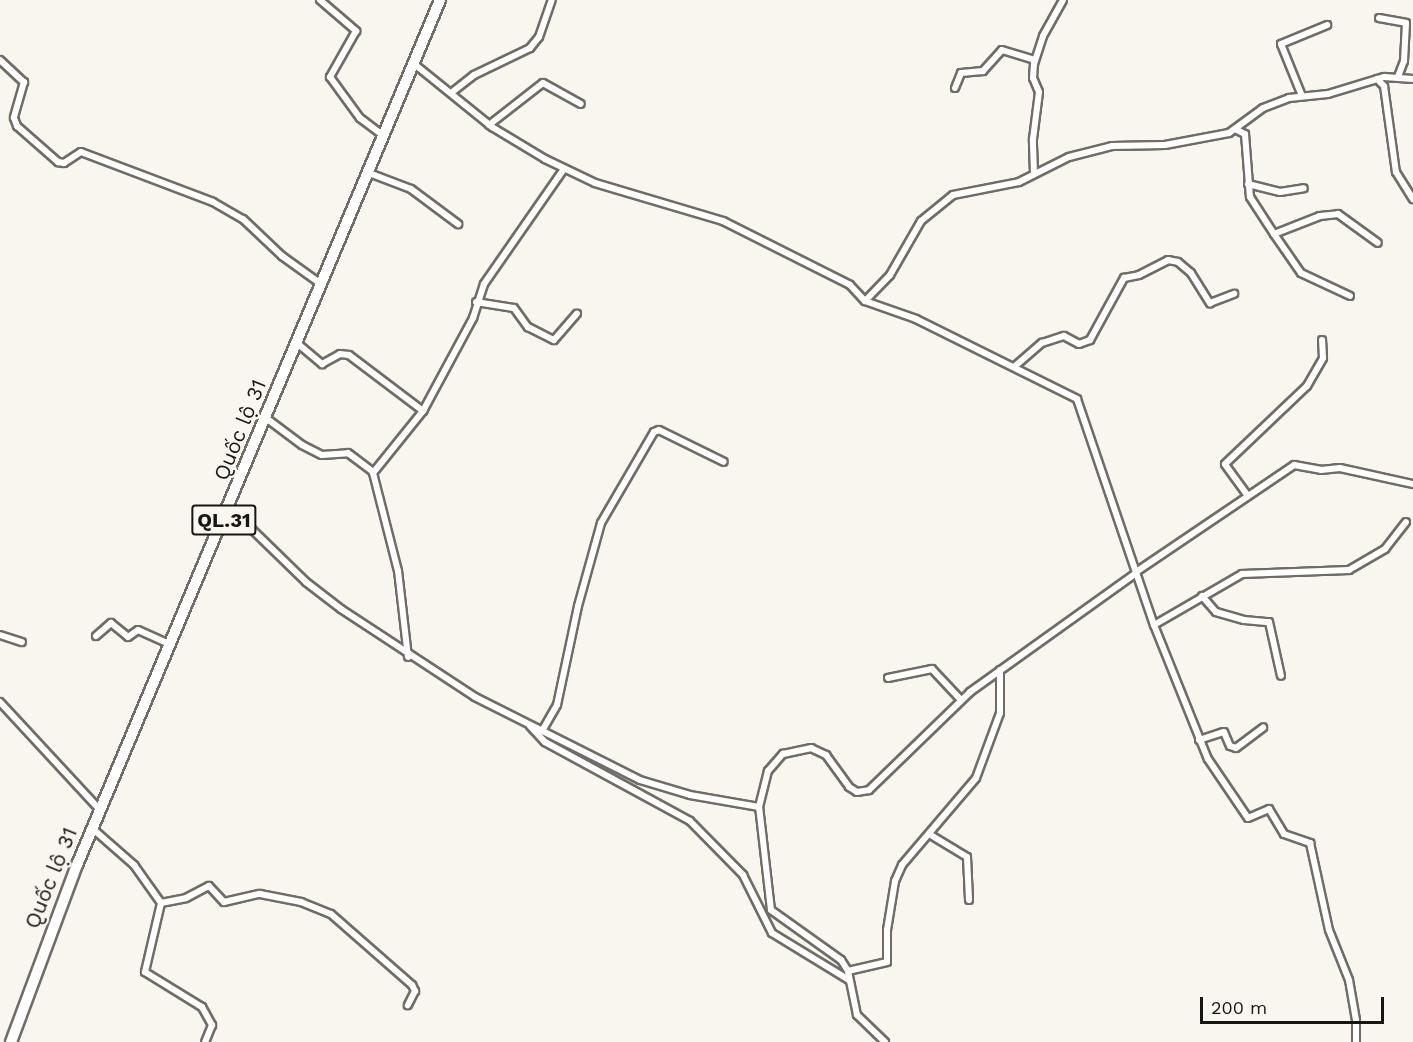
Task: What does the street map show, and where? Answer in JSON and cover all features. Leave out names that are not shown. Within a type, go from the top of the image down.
[{"type":"highway","name":"Quốc lộ 31","points":[[11,1042],[42,951],[100,810],[440,0]]},
{"type":"street","points":[[320,0],[356,31],[330,77],[360,118],[384,136]]},
{"type":"street","points":[[451,93],[474,75],[520,54],[536,42],[552,0]]},
{"type":"street","points":[[1034,173],[1033,139],[1040,96],[1033,76],[1035,60],[1042,36],[1063,0]]},
{"type":"street","points":[[1379,18],[1406,23],[1404,61],[1398,77]]},
{"type":"street","points":[[1302,96],[1281,44],[1327,24]]},
{"type":"street","points":[[955,88],[961,73],[982,71],[1002,50],[1035,60]]},
{"type":"street","points":[[0,60],[24,82],[14,118],[17,126],[58,162],[64,164],[81,152],[213,202],[243,219],[292,264],[321,284]]},
{"type":"street","points":[[413,63],[489,125],[564,169],[595,183],[723,221],[850,285],[865,301],[916,319],[1074,396],[1081,405],[1154,625],[1199,740],[1213,768],[1248,818],[1269,809],[1284,834],[1310,843],[1329,930],[1349,980],[1356,1020],[1356,1042]]},
{"type":"street","points":[[865,301],[890,275],[914,231],[938,204],[953,195],[1012,184],[1069,157],[1112,146],[1165,145],[1237,130],[1263,108],[1302,96],[1328,94],[1377,79],[1398,77],[1413,79]]},
{"type":"street","points":[[1377,79],[1384,86],[1396,172],[1413,199]]},
{"type":"street","points":[[489,125],[543,83],[581,104]]},
{"type":"street","points":[[1237,130],[1245,134],[1248,184],[1252,203],[1301,273],[1350,296]]},
{"type":"street","points":[[408,657],[398,571],[373,484],[373,472],[423,411],[473,318],[476,302],[496,265],[564,169]]},
{"type":"street","points":[[369,173],[411,189],[458,224]]},
{"type":"street","points":[[1248,184],[1280,192],[1304,188]]},
{"type":"street","points":[[1274,234],[1313,218],[1338,214],[1378,243]]},
{"type":"street","points":[[1014,368],[1042,343],[1064,336],[1079,344],[1090,340],[1124,278],[1139,275],[1168,260],[1178,262],[1191,273],[1210,303],[1234,294]]},
{"type":"street","points":[[476,302],[514,308],[528,327],[554,340],[577,314]]},
{"type":"street","points":[[1248,496],[1225,464],[1307,386],[1323,357],[1322,340]]},
{"type":"street","points":[[297,344],[322,364],[340,354],[349,355],[423,411]]},
{"type":"street","points":[[266,418],[302,445],[322,455],[348,453],[373,472]]},
{"type":"street","points":[[542,731],[557,705],[575,617],[601,523],[654,432],[659,430],[724,462]]},
{"type":"street","points":[[885,1042],[857,1015],[848,971],[836,955],[782,922],[771,910],[759,807],[772,765],[783,754],[804,748],[826,755],[849,787],[858,792],[869,790],[961,700],[1000,670],[1136,572],[1294,465],[1321,470],[1340,468],[1413,484]]},
{"type":"street","points":[[229,507],[306,582],[408,657],[530,726],[640,780],[690,795],[759,807]]},
{"type":"street","points":[[1154,625],[1242,574],[1322,568],[1345,571],[1385,549],[1406,522]]},
{"type":"street","points":[[1202,596],[1216,612],[1244,620],[1269,622],[1281,676]]},
{"type":"street","points":[[96,636],[108,623],[128,637],[138,630],[171,645]]},
{"type":"street","points":[[0,635],[22,642]]},
{"type":"street","points":[[888,678],[932,669],[961,700]]},
{"type":"street","points":[[848,971],[887,962],[887,930],[895,881],[902,866],[971,785],[984,760],[1000,713],[1000,670]]},
{"type":"street","points":[[0,702],[100,810]]},
{"type":"street","points":[[530,726],[544,742],[690,821],[743,875],[772,933],[849,980]]},
{"type":"street","points":[[1199,740],[1224,732],[1230,746],[1236,748],[1263,728]]},
{"type":"street","points":[[93,829],[134,865],[161,903],[145,972],[202,1007],[212,1025],[205,1042]]},
{"type":"street","points":[[929,834],[967,857],[969,900]]},
{"type":"street","points":[[161,903],[186,897],[209,886],[228,902],[260,894],[313,906],[345,923],[402,974],[415,991],[408,1005]]}]
